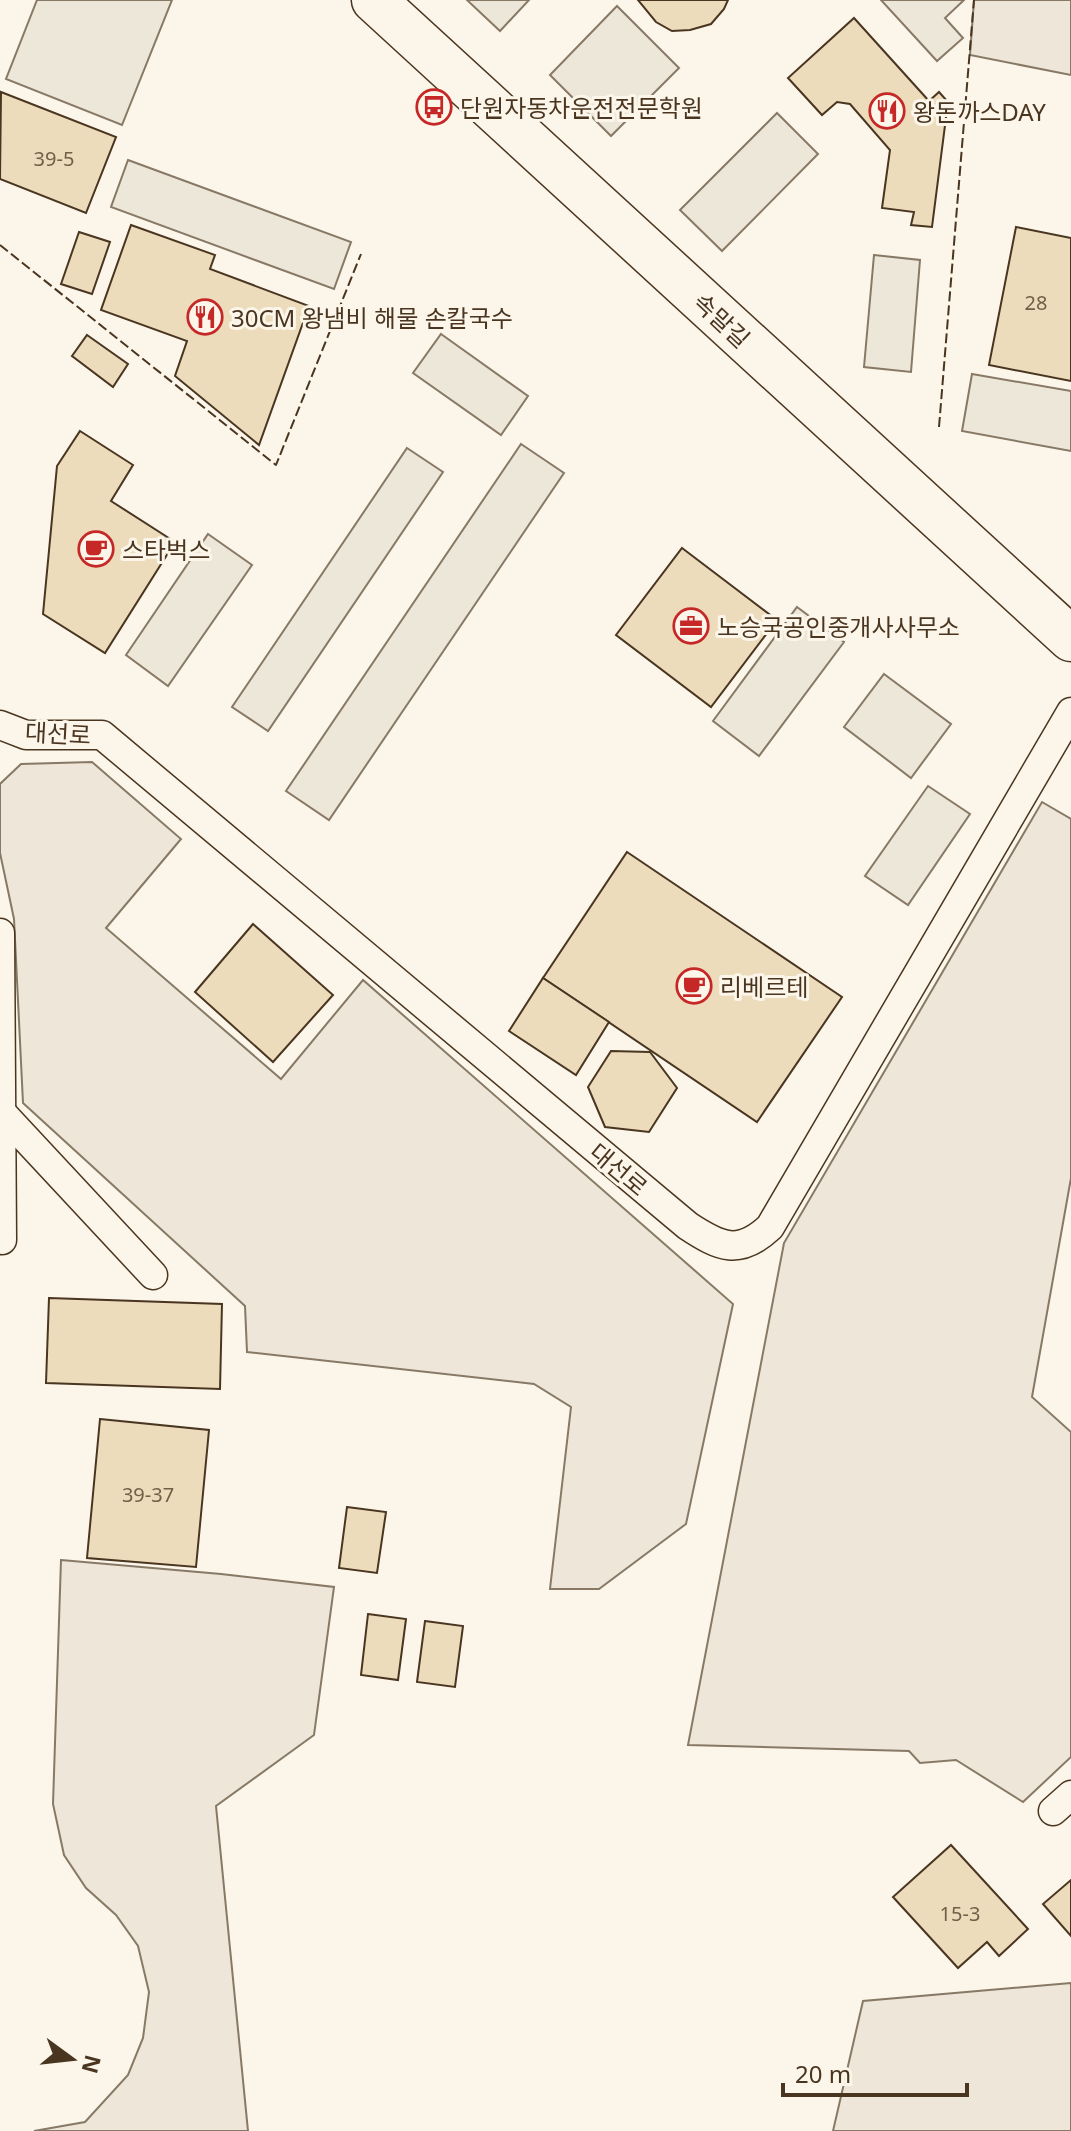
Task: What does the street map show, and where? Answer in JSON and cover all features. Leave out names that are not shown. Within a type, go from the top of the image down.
[{"type":"street","name":"속말길","points":[[374,0],[1071,639]]},
{"type":"lane","name":"대선로","points":[[0,725],[26,735],[102,735],[688,1226],[710,1240],[733,1246],[755,1241],[770,1227],[1071,712]]},
{"type":"lane","points":[[0,933],[2,1240]]},
{"type":"lane","points":[[3,1114],[153,1275]]},
{"type":"shaded area","points":[[37,0],[172,0],[122,125],[6,79]]},
{"type":"shaded area","points":[[467,0],[529,0],[500,31]]},
{"type":"shaded area","points":[[881,0],[964,0],[945,18],[963,38],[937,61]]},
{"type":"shaded area","points":[[974,0],[1071,0],[1071,75],[970,55]]},
{"type":"shaded area","points":[[617,6],[679,68],[611,136],[550,75]]},
{"type":"shaded area","points":[[777,113],[818,154],[722,251],[680,210]]},
{"type":"shaded area","points":[[128,160],[351,242],[334,289],[111,207]]},
{"type":"shaded area","points":[[874,255],[920,260],[911,372],[864,367]]},
{"type":"shaded area","points":[[441,334],[528,396],[501,435],[413,373]]},
{"type":"shaded area","points":[[972,374],[1071,391],[1071,451],[962,431]]},
{"type":"shaded area","points":[[521,444],[564,473],[329,820],[286,791]]},
{"type":"shaded area","points":[[407,448],[443,472],[268,731],[232,707]]},
{"type":"shaded area","points":[[208,534],[252,565],[168,686],[126,655]]},
{"type":"shaded area","points":[[797,607],[844,642],[759,756],[713,721]]},
{"type":"shaded area","points":[[884,674],[951,724],[911,778],[844,727]]},
{"type":"shaded area","points":[[92,762],[181,839],[106,928],[281,1079],[363,980],[733,1304],[686,1524],[599,1589],[550,1589],[571,1407],[534,1384],[247,1352],[245,1306],[23,1103],[14,919],[0,853],[0,784],[21,764]]},
{"type":"shaded area","points":[[928,786],[970,814],[908,905],[865,876]]},
{"type":"shaded area","points":[[1042,802],[1071,819],[1071,1178],[1032,1397],[1071,1432],[1071,1757],[1023,1802],[956,1760],[920,1763],[909,1751],[688,1745],[784,1243]]},
{"type":"shaded area","points":[[61,1560],[334,1587],[314,1735],[216,1806],[248,2131],[34,2131],[85,2122],[128,2075],[143,2038],[149,1992],[138,1946],[116,1915],[86,1888],[64,1855],[53,1804]]},
{"type":"shaded area","points":[[1071,1983],[1071,2131],[833,2131],[863,2001]]},
{"type":"building","points":[[638,0],[728,0],[711,24],[672,31],[656,22]]},
{"type":"building","points":[[854,18],[929,101],[939,92],[948,102],[932,227],[911,225],[914,212],[882,208],[890,150],[850,104],[837,102],[822,115],[788,78]]},
{"type":"building","points":[[1,92],[116,137],[86,213],[0,179]]},
{"type":"building","points":[[131,225],[215,255],[210,269],[309,306],[259,445],[175,376],[187,341],[101,310]]},
{"type":"building","points":[[1016,227],[1071,238],[1071,381],[989,365]]},
{"type":"building","points":[[79,232],[110,242],[92,294],[61,284]]},
{"type":"building","points":[[87,335],[128,364],[113,387],[72,356]]},
{"type":"building","points":[[80,431],[133,465],[111,501],[175,542],[105,653],[43,614],[57,466]]},
{"type":"building","points":[[682,548],[777,620],[711,707],[616,635]]},
{"type":"building","points":[[627,852],[842,997],[757,1122],[543,978]]},
{"type":"building","points":[[253,924],[333,995],[273,1062],[195,992]]},
{"type":"building","points":[[543,978],[609,1022],[576,1075],[509,1031]]},
{"type":"building","points":[[611,1051],[650,1052],[677,1088],[649,1132],[605,1127],[588,1087]]},
{"type":"building","points":[[49,1298],[222,1304],[220,1389],[46,1383]]},
{"type":"building","points":[[100,1419],[209,1430],[196,1567],[87,1558]]},
{"type":"building","points":[[347,1507],[386,1512],[377,1573],[339,1568]]},
{"type":"building","points":[[368,1614],[406,1619],[398,1680],[361,1675]]},
{"type":"building","points":[[425,1621],[463,1626],[455,1687],[417,1682]]},
{"type":"building","points":[[951,1845],[1028,1929],[999,1956],[987,1942],[958,1968],[893,1897]]},
{"type":"building","points":[[1071,1880],[1071,1936],[1043,1904]]},
{"type":"fence","points":[[939,427],[974,0]]},
{"type":"fence","points":[[0,245],[276,465],[361,254]]},
{"type":"place","name":"단원자동차운전전문학원","points":[[434,107]]},
{"type":"place","name":"왕돈까스DAY","points":[[887,111]]},
{"type":"place","name":"30CM 왕냄비 해물 손칼국수","points":[[205,317]]},
{"type":"place","name":"스타벅스","points":[[96,549]]},
{"type":"place","name":"노승국공인중개사사무소","points":[[691,626]]},
{"type":"place","name":"리베르테","points":[[694,986]]}]
